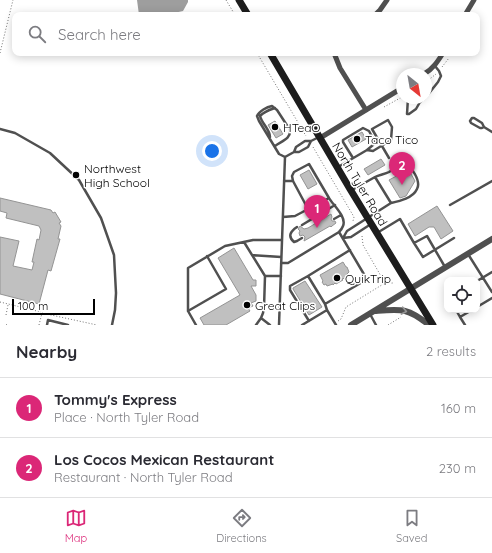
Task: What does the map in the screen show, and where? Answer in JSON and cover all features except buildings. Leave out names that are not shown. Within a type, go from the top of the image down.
[{"type":"main road","points":[[239,0],[246,12]]},
{"type":"main road","name":"North Tyler Road","points":[[272,56],[319,138],[433,325]]},
{"type":"street","points":[[378,12],[387,0]]},
{"type":"street","points":[[467,12],[474,0]]},
{"type":"street","points":[[335,56],[340,68],[366,110]]},
{"type":"street","points":[[432,68],[441,56]]},
{"type":"street","points":[[319,138],[396,92]]},
{"type":"street","points":[[351,325],[492,239]]},
{"type":"street","points":[[372,312],[406,310],[418,316],[429,325]]},
{"type":"lane","points":[[432,89],[441,76],[434,65]]},
{"type":"lane","points":[[408,104],[407,114],[416,109],[419,104]]},
{"type":"lane","points":[[274,146],[288,138],[290,130],[276,108],[272,106],[258,113],[257,116],[274,146],[279,154],[285,157]]},
{"type":"lane","points":[[484,127],[480,128],[470,121],[474,118],[492,132]]},
{"type":"lane","points":[[367,150],[373,151],[382,145],[392,140],[392,127],[388,120],[372,129],[382,145],[389,158]]},
{"type":"lane","points":[[337,167],[353,158],[367,150],[373,145],[375,142],[368,131],[363,128],[343,140],[353,158]]},
{"type":"lane","points":[[0,129],[15,133],[50,153],[79,180],[101,218],[114,255],[116,293],[112,325]]},
{"type":"lane","points":[[294,152],[296,147],[305,141],[310,142],[319,138]]},
{"type":"lane","points":[[285,157],[294,152],[300,152],[308,147],[310,142]]},
{"type":"lane","points":[[279,325],[285,157]]},
{"type":"lane","points":[[281,263],[288,263],[339,232],[343,226],[344,220],[309,164],[294,172],[292,176],[293,181],[308,209]]},
{"type":"lane","points":[[343,238],[351,237],[359,232],[391,203],[402,201],[414,193],[418,187],[418,181],[411,168],[406,165],[401,165],[389,172],[375,177],[351,191]]},
{"type":"lane","points":[[375,177],[391,203]]},
{"type":"lane","points":[[284,181],[293,181]]},
{"type":"lane","points":[[450,205],[492,181]]},
{"type":"lane","points":[[283,217],[295,216],[329,198]]},
{"type":"lane","points":[[302,225],[335,205]]},
{"type":"lane","points":[[334,219],[341,215]]},
{"type":"lane","points":[[377,233],[400,219],[423,257],[454,238]]},
{"type":"lane","points":[[343,238],[347,231],[370,221]]},
{"type":"lane","points":[[297,228],[291,233],[291,240],[294,242],[302,238]]},
{"type":"lane","points":[[325,304],[364,281],[365,276],[339,232]]},
{"type":"lane","points":[[414,243],[427,236],[446,267]]},
{"type":"lane","points":[[196,325],[188,311],[188,268],[225,246],[254,240],[282,240]]},
{"type":"lane","points":[[244,242],[265,276],[264,308],[261,318],[256,325]]},
{"type":"lane","points":[[309,321],[290,290],[290,286],[350,250]]},
{"type":"lane","points":[[468,254],[492,292]]},
{"type":"lane","points":[[252,255],[281,257]]},
{"type":"lane","points":[[188,311],[226,289],[207,256]]},
{"type":"lane","points":[[480,280],[492,272]]},
{"type":"lane","points":[[265,276],[281,276]]},
{"type":"lane","points":[[308,276],[335,324]]},
{"type":"lane","points":[[480,304],[492,298]]},
{"type":"lane","points":[[302,325],[327,310]]},
{"type":"lane","points":[[372,312],[376,325]]},
{"type":"lane","points":[[458,313],[465,325]]},
{"type":"lane","points":[[460,317],[464,313]]},
{"type":"lane","points":[[261,318],[270,325]]},
{"type":"lane","points":[[46,325],[48,320],[68,325]]},
{"type":"path","points":[[0,53],[13,0]]},
{"type":"path","points":[[226,0],[233,12]]},
{"type":"path","points":[[259,56],[354,217],[353,221],[356,226]]},
{"type":"path","points":[[384,107],[396,100]]},
{"type":"path","points":[[359,232],[363,237],[363,245],[385,283]]},
{"type":"path","points":[[335,324],[341,319],[346,307],[385,283],[393,283]]},
{"type":"path","points":[[0,302],[97,325]]},
{"type":"path","points":[[6,315],[8,304]]},
{"type":"path","points":[[39,325],[42,313]]},
{"type":"path","points":[[388,325],[405,315]]},
{"type":"shaded area","points":[[137,0],[188,0],[183,11],[139,12]]},
{"type":"place","name":"HTeaO","points":[[275,127]]},
{"type":"place","name":"Taco Tico","points":[[357,139]]},
{"type":"place","name":"Northwest High School","points":[[76,175]]},
{"type":"place","name":"Los Cocos Mexican Restaurant","points":[[402,185]]},
{"type":"place","name":"Tommy's Express","points":[[317,228]]},
{"type":"place","name":"QuikTrip","points":[[337,278]]},
{"type":"place","name":"Great Clips","points":[[247,305]]}]
